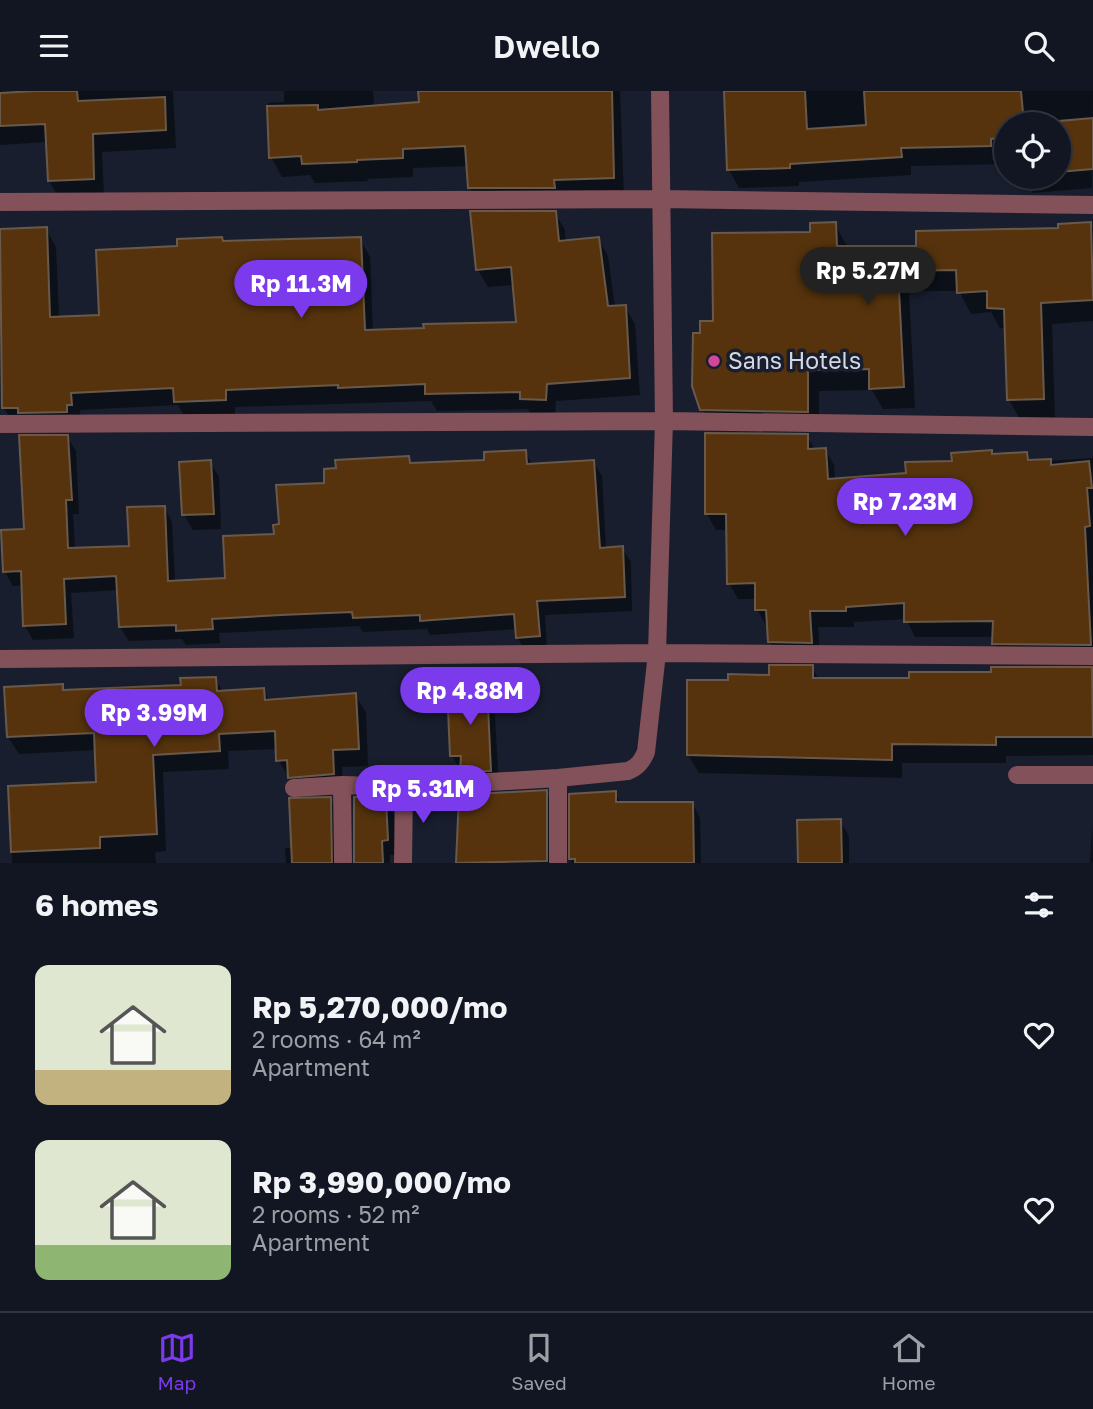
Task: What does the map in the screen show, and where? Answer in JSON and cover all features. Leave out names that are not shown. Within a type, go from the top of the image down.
[{"type":"street","points":[[293,788],[342,785],[404,787],[628,771],[638,765],[646,752],[657,653],[663,421],[660,91]]},
{"type":"street","points":[[0,202],[660,199],[1093,205]]},
{"type":"street","points":[[0,424],[663,421],[1093,427]]},
{"type":"street","points":[[0,659],[657,653],[1093,656]]},
{"type":"street","points":[[1017,775],[1093,775]]},
{"type":"street","points":[[558,778],[558,863]]},
{"type":"street","points":[[342,785],[343,863]]},
{"type":"street","points":[[403,863],[404,787]]},
{"type":"building","points":[[77,91],[78,101],[165,97],[166,130],[93,134],[94,179],[48,181],[45,124],[0,126],[0,93]]},
{"type":"building","points":[[418,91],[612,91],[614,178],[554,180],[555,188],[468,188],[465,146],[403,149],[403,158],[357,162],[302,164],[301,156],[269,158],[267,106],[318,105],[318,110],[419,102]]},
{"type":"building","points":[[724,91],[805,91],[807,129],[866,125],[864,91],[1021,91],[1023,112],[994,112],[994,139],[991,139],[991,146],[901,148],[902,157],[790,164],[790,168],[727,170]]},
{"type":"building","points":[[1093,118],[1093,169],[1071,171],[1071,120]]},
{"type":"building","points":[[470,211],[556,211],[559,241],[599,237],[608,306],[626,305],[630,378],[547,384],[546,400],[520,399],[520,392],[425,394],[425,384],[338,388],[338,385],[226,390],[226,400],[174,402],[173,388],[71,393],[72,405],[67,405],[67,412],[18,413],[18,408],[2,408],[0,229],[47,227],[50,317],[99,315],[96,250],[177,246],[177,239],[222,237],[223,241],[361,237],[365,330],[424,328],[423,324],[516,322],[511,267],[476,270]]},
{"type":"building","points":[[836,222],[837,246],[916,246],[916,231],[1058,228],[1058,224],[1091,222],[1093,300],[1041,303],[1044,399],[1007,400],[1004,309],[987,308],[987,291],[957,293],[956,270],[898,271],[904,387],[869,389],[869,369],[808,370],[808,412],[700,410],[692,386],[693,333],[700,333],[700,321],[713,321],[712,233],[810,232],[810,223]]},
{"type":"building","points":[[705,433],[808,434],[808,449],[826,448],[828,479],[906,473],[905,462],[952,461],[951,453],[992,450],[992,454],[1027,452],[1028,460],[1051,459],[1051,465],[1089,461],[1092,488],[1087,488],[1090,526],[1085,527],[1091,645],[992,644],[993,621],[904,622],[904,603],[846,607],[846,611],[810,611],[812,643],[768,642],[766,610],[755,610],[755,583],[727,584],[726,514],[705,514]]},
{"type":"building","points":[[19,435],[68,435],[72,500],[66,500],[68,548],[129,546],[127,507],[165,506],[168,581],[225,578],[223,536],[274,534],[273,525],[279,524],[276,485],[324,483],[324,469],[336,468],[335,460],[409,456],[410,463],[484,460],[484,452],[526,450],[527,464],[594,460],[600,548],[623,546],[625,597],[537,601],[540,636],[516,638],[514,614],[420,621],[420,615],[353,618],[352,612],[281,615],[212,619],[213,629],[176,631],[176,625],[119,627],[116,576],[64,579],[66,624],[23,626],[21,571],[3,572],[1,530],[24,529]]},
{"type":"building","points":[[211,460],[214,514],[182,515],[179,462]]},
{"type":"building","points":[[769,665],[813,665],[813,678],[909,678],[909,672],[991,672],[991,667],[1092,667],[1093,737],[996,737],[996,745],[892,744],[892,760],[687,755],[687,680],[728,680],[728,674],[769,675]]},
{"type":"building","points":[[216,677],[217,691],[264,688],[265,700],[356,693],[359,749],[333,750],[334,774],[288,778],[287,760],[276,761],[275,731],[219,734],[220,751],[153,755],[157,834],[100,837],[100,848],[11,852],[8,786],[96,782],[94,733],[7,737],[4,687],[63,684],[63,690],[181,685],[180,678]]},
{"type":"building","points":[[487,684],[491,771],[460,772],[461,756],[450,756],[447,686]]},
{"type":"building","points":[[547,790],[547,861],[456,863],[459,795]]},
{"type":"building","points":[[616,791],[616,802],[693,802],[694,863],[575,863],[575,859],[569,859],[569,794]]},
{"type":"building","points":[[331,797],[332,863],[292,863],[289,798]]},
{"type":"building","points":[[354,797],[386,798],[388,840],[382,841],[383,863],[354,863]]},
{"type":"building","points":[[841,819],[842,863],[798,863],[797,820]]},
{"type":"place","name":"Sans Hotels","points":[[714,361]]}]
